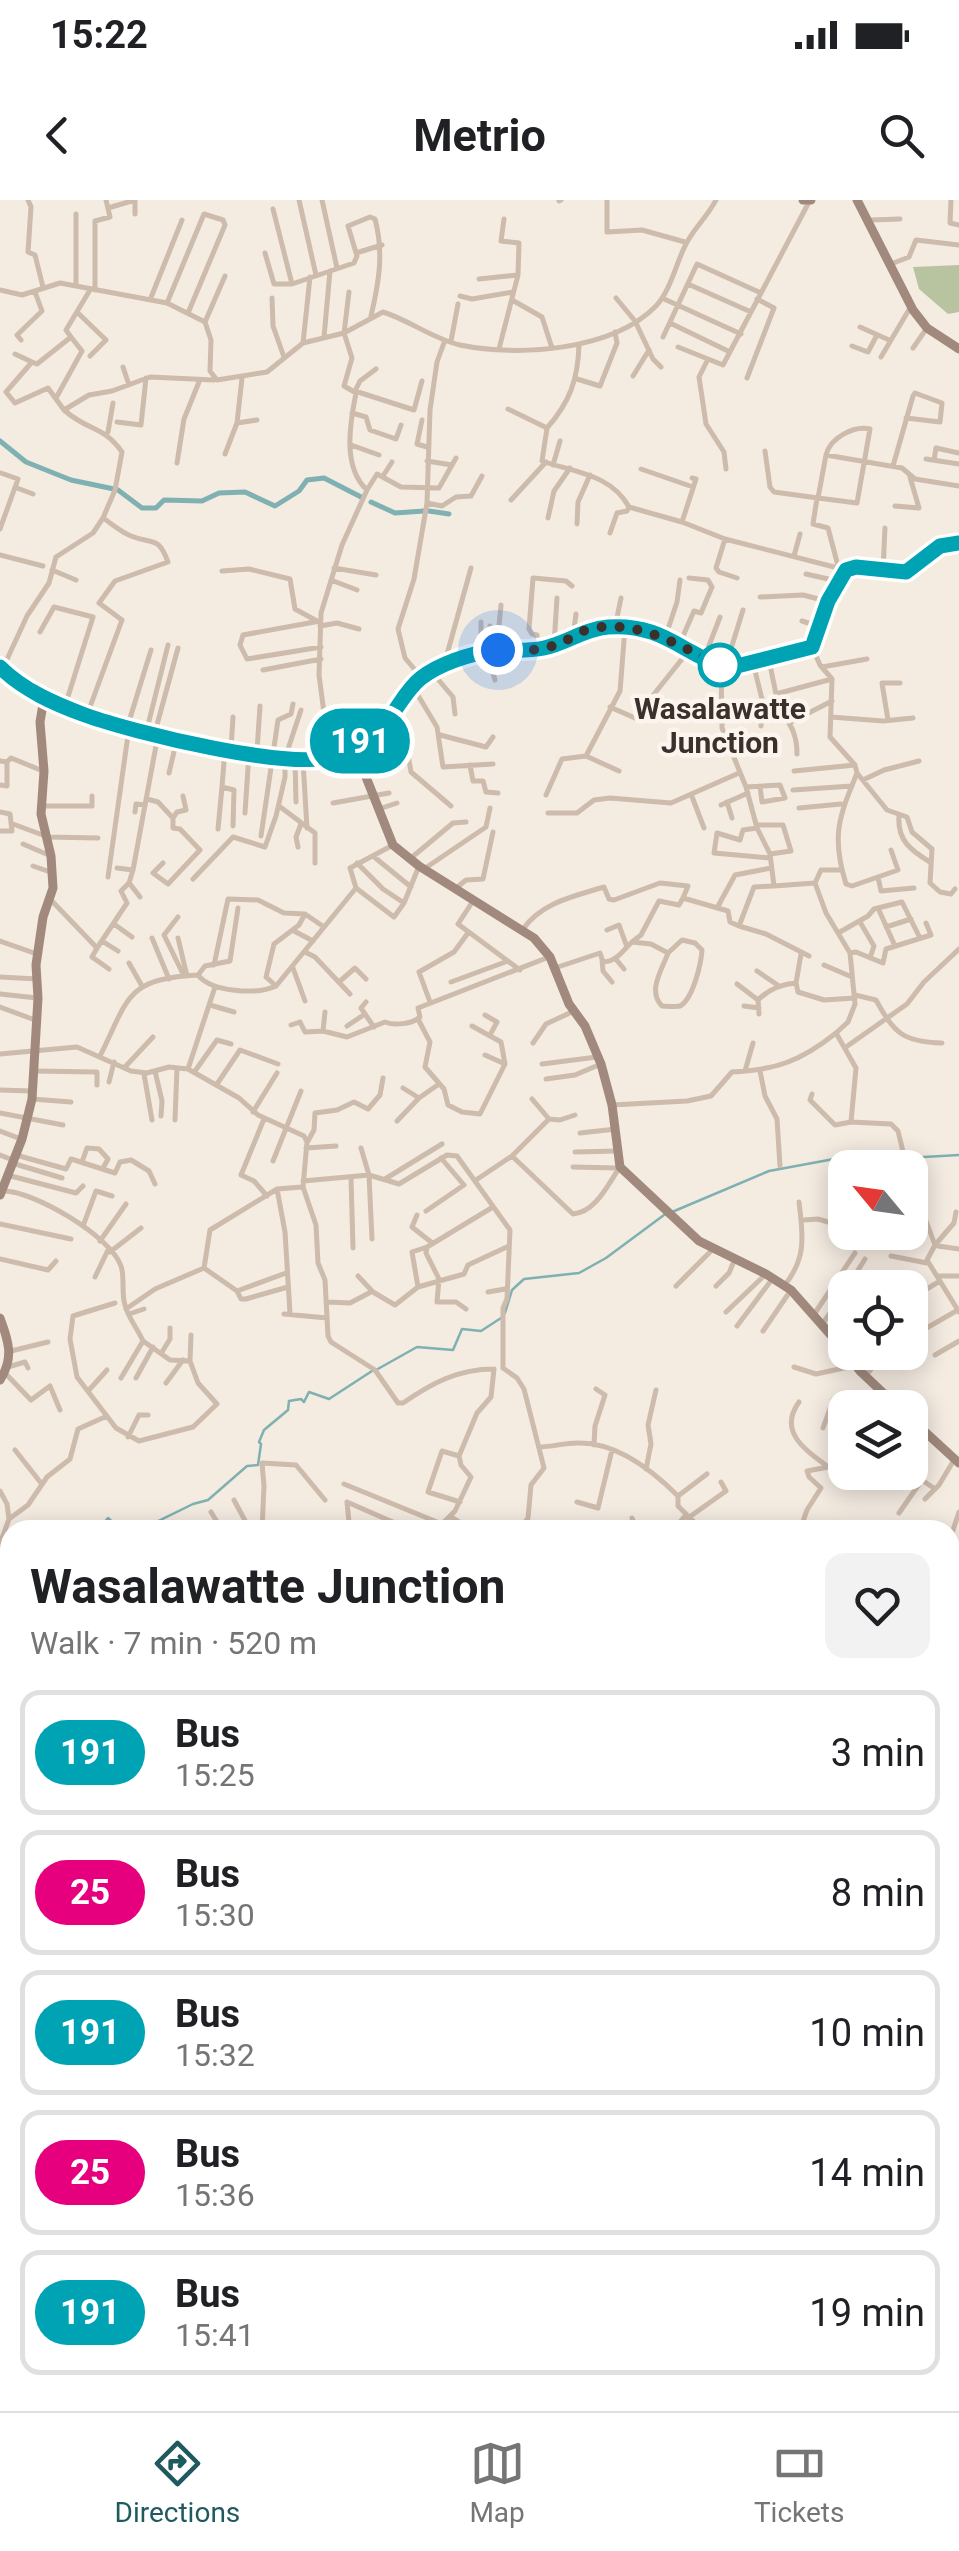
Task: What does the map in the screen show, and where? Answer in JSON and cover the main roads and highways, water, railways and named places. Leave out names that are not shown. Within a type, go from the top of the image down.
[{"type":"waterway","points":[[0,441],[26,462],[71,480],[114,489]]},
{"type":"waterway","points":[[118,490],[142,508],[156,508],[164,500],[202,501],[219,493],[245,492],[275,506],[299,491],[307,480],[324,478],[363,498]]},
{"type":"waterway","points":[[371,502],[395,513],[424,511]]},
{"type":"waterway","points":[[429,511],[449,514]]},
{"type":"waterway","points":[[928,1157],[959,1155]]},
{"type":"waterway","points":[[672,1212],[769,1171],[828,1160]]},
{"type":"waterway","points":[[505,1313],[512,1290],[524,1279],[579,1273],[664,1215]]},
{"type":"waterway","points":[[376,1370],[417,1347],[453,1350],[462,1329],[481,1331],[501,1318]]},
{"type":"waterway","points":[[160,1520],[208,1500],[247,1466],[258,1465],[264,1430],[288,1410],[289,1401],[304,1402],[309,1392],[329,1399],[372,1371]]},
{"type":"waterway","points":[[106,1520],[110,1520]]},
{"type":"place","name":"Wasalawatte Junction","points":[[720,665]]}]
